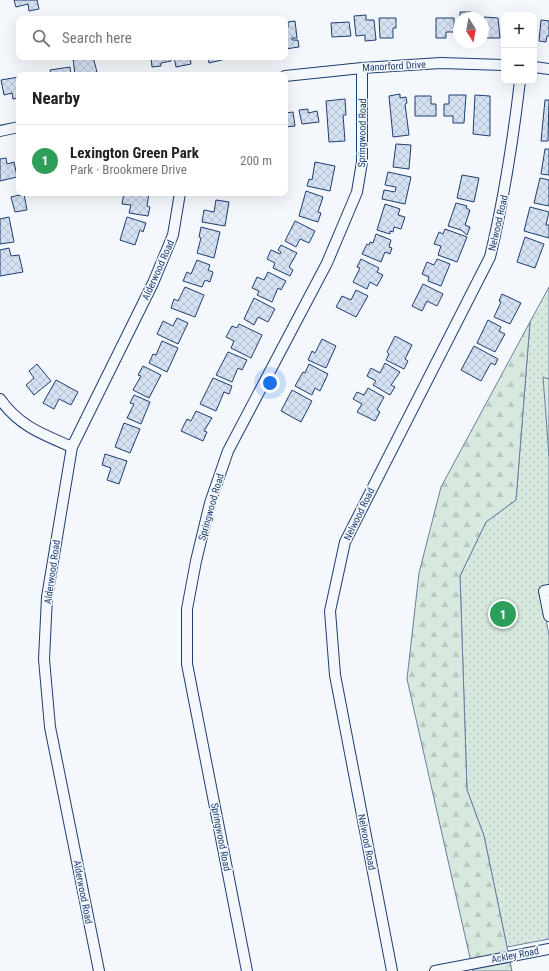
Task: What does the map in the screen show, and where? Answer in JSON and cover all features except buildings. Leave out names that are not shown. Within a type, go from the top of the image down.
[{"type":"street","name":"Manorford Drive","points":[[288,76],[362,68],[442,63],[501,65]]},
{"type":"street","points":[[537,67],[549,69]]},
{"type":"street","name":"Springwood Road","points":[[247,971],[187,664],[187,609],[196,561],[210,503],[228,451],[327,263],[357,192],[362,162],[362,68]]},
{"type":"street","name":"Nelwood Road","points":[[392,971],[335,675],[330,611],[345,542],[490,257],[502,207],[514,136],[520,84]]},
{"type":"street","points":[[0,131],[16,128]]},
{"type":"street","name":"Alderwood Road","points":[[99,971],[50,727],[44,659],[46,597],[72,447],[153,282],[173,235],[180,196]]},
{"type":"street","points":[[0,399],[10,413],[36,432],[72,447]]},
{"type":"street","points":[[546,590],[549,616]]},
{"type":"street","name":"Ackley Road","points":[[435,971],[549,949]]},
{"type":"green space","points":[[549,287],[549,585],[541,593],[549,635],[549,939],[507,947],[484,836],[467,790],[460,576],[486,522],[516,500],[530,322]]},
{"type":"green space","points":[[530,322],[516,500],[486,522],[460,576],[467,790],[484,836],[512,971],[473,971],[407,679],[419,573],[441,487]]},
{"type":"green space","points":[[543,377],[549,379],[549,456]]},
{"type":"place","name":"Lexington Green Park","points":[[503,614]]}]
